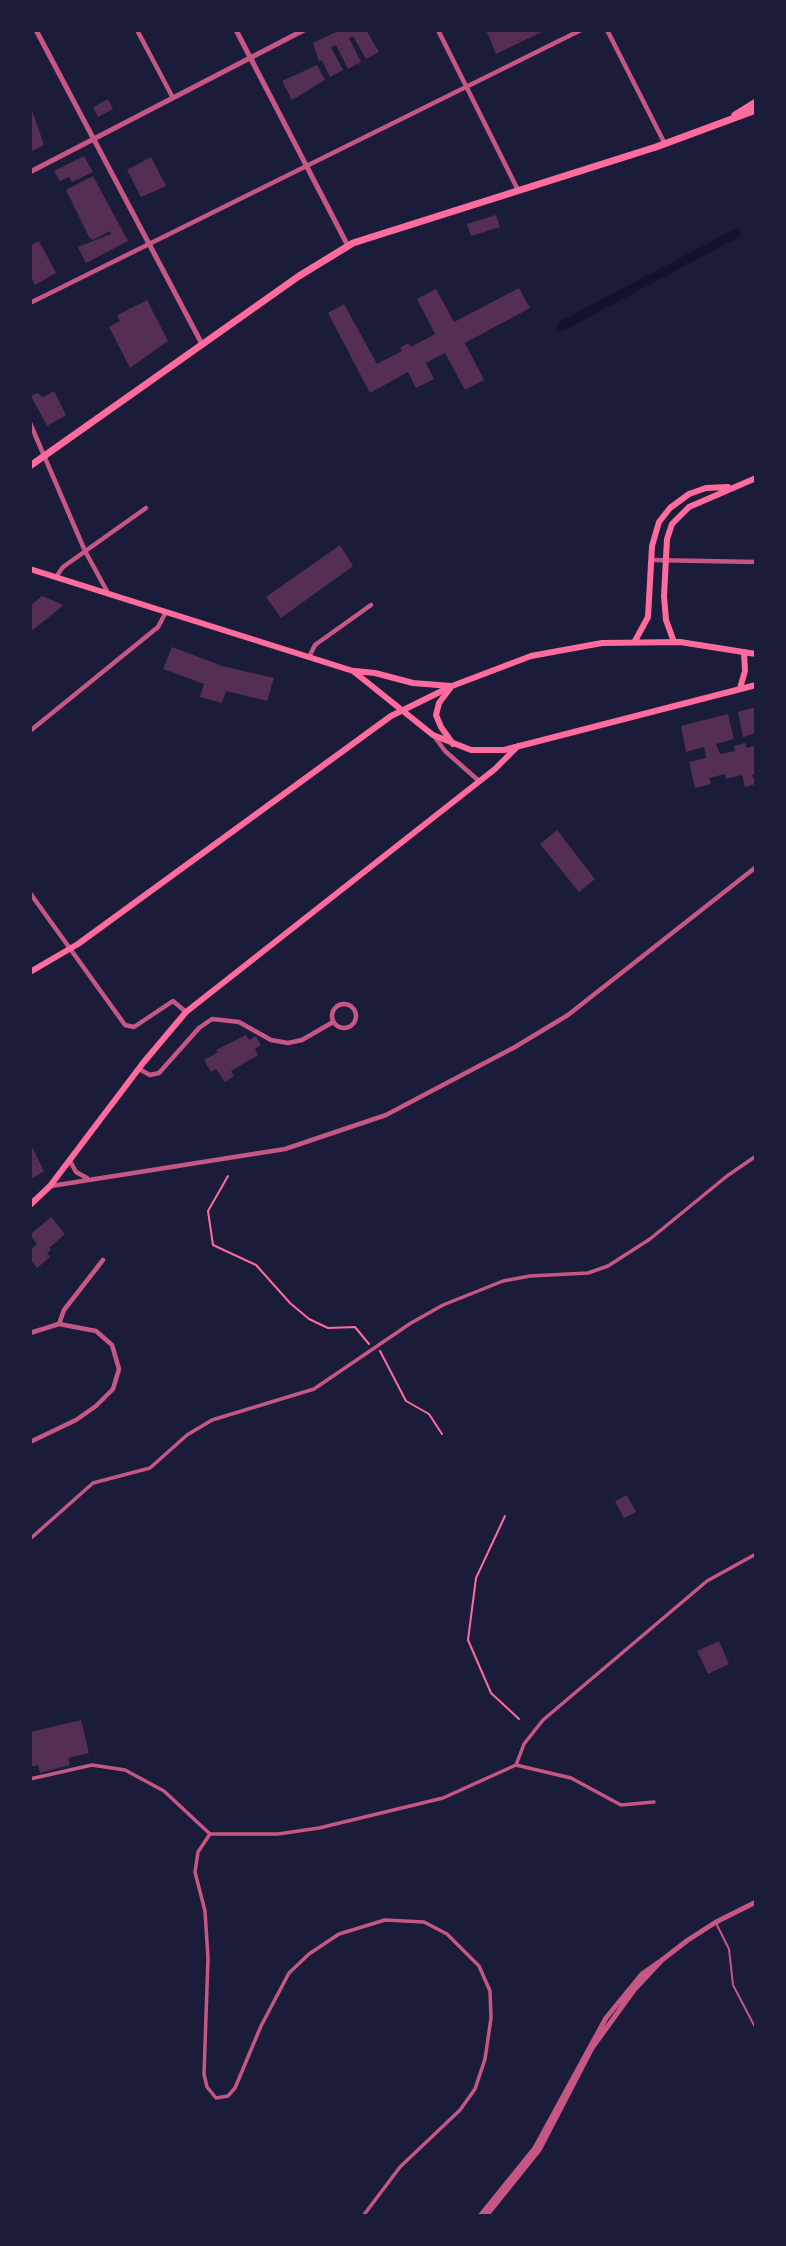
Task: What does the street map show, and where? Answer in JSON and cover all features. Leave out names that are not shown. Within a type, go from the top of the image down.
[{"type":"main road","points":[[722,122],[756,102]]},
{"type":"main road","points":[[30,466],[202,344],[348,246],[665,144],[756,110]]},
{"type":"main road","points":[[674,642],[665,611],[668,534],[677,517],[689,507],[756,478]]},
{"type":"main road","points":[[635,641],[648,617],[651,560],[657,526],[674,504],[700,490],[734,486]]},
{"type":"main road","points":[[30,569],[353,671],[376,673],[413,683],[452,686]]},
{"type":"main road","points":[[30,972],[70,949],[400,710],[452,686],[542,653],[635,641],[674,642],[756,654]]},
{"type":"main road","points":[[740,688],[745,671],[744,652]]},
{"type":"main road","points":[[353,671],[433,735],[454,746],[489,751],[756,685]]},
{"type":"main road","points":[[452,686],[439,704],[436,715],[454,746]]},
{"type":"main road","points":[[30,1205],[50,1186],[186,1012],[508,759],[519,745]]},
{"type":"street","points":[[36,30],[202,344]]},
{"type":"street","points":[[137,30],[173,98]]},
{"type":"street","points":[[236,30],[348,246]]},
{"type":"street","points":[[30,172],[304,30]]},
{"type":"street","points":[[438,30],[518,190]]},
{"type":"street","points":[[30,303],[581,30]]},
{"type":"street","points":[[607,30],[665,144]]},
{"type":"street","points":[[30,423],[85,551],[109,594]]},
{"type":"street","points":[[56,577],[61,568],[146,509]]},
{"type":"street","points":[[651,560],[756,562]]},
{"type":"street","points":[[309,657],[315,645],[371,605]]},
{"type":"street","points":[[30,731],[157,628],[166,612]]},
{"type":"street","points":[[433,735],[445,751],[479,782]]},
{"type":"street","points":[[50,1186],[285,1149],[340,1133],[393,1112],[568,1015],[756,867]]},
{"type":"street","points":[[30,893],[126,1026],[134,1027],[173,1001],[186,1012]]},
{"type":"street","points":[[346,1004],[354,1010],[355,1019],[351,1026],[340,1027],[333,1022],[332,1013],[338,1005],[346,1004]]},
{"type":"street","points":[[139,1069],[150,1075],[159,1073],[198,1028],[212,1019],[239,1022],[271,1040],[288,1043],[302,1040],[333,1022]]},
{"type":"street","points":[[30,1539],[93,1483],[150,1468],[193,1431],[220,1416],[314,1389],[411,1323],[443,1305],[503,1281],[530,1276],[588,1273],[604,1268],[650,1239],[727,1176],[756,1156]]},
{"type":"street","points":[[70,1161],[76,1172],[88,1179]]},
{"type":"street","points":[[59,1324],[64,1310],[103,1260]]},
{"type":"street","points":[[30,1333],[59,1324],[88,1328],[105,1337],[118,1359],[117,1378],[109,1394],[87,1413],[30,1442]]},
{"type":"street","points":[[516,1765],[524,1744],[551,1713],[697,1589],[725,1569],[756,1555]]},
{"type":"street","points":[[30,1779],[84,1766],[100,1766],[139,1776],[174,1800],[210,1834],[278,1834],[342,1823],[443,1798],[516,1765],[570,1778],[621,1805],[654,1802]]},
{"type":"street","points":[[210,1834],[198,1852],[195,1872],[205,1911],[208,1958],[204,2074],[206,2087],[216,2098],[228,2096],[235,2088],[261,2026],[289,1973],[309,1954],[340,1934],[385,1920],[425,1922],[438,1927],[460,1945],[479,1966],[487,1981],[491,2002],[490,2033],[475,2089],[460,2110],[400,2167],[363,2216]]},
{"type":"street","points":[[480,2216],[535,2148],[606,2018],[642,1975],[716,1922],[756,1902]]},
{"type":"street","points":[[486,2216],[517,2180],[545,2141],[602,2032],[625,2000],[662,1960]]},
{"type":"lane","points":[[716,1922],[729,1949],[733,1985],[756,2029]]},
{"type":"path","points":[[228,1176],[208,1211],[213,1245],[253,1262],[290,1303],[309,1319],[328,1328],[355,1327],[370,1347]]},
{"type":"path","points":[[382,1353],[406,1401],[429,1414],[442,1434]]},
{"type":"path","points":[[505,1516],[476,1577],[468,1640],[491,1693],[519,1719]]},
{"type":"shaded area","points":[[740,228],[740,236],[563,331],[557,329],[559,322]]},
{"type":"building","points":[[340,30],[366,30],[379,52],[366,59],[353,36],[349,38],[361,62],[348,69],[336,45],[331,47],[343,70],[330,77],[322,60],[319,61],[313,43]]},
{"type":"building","points":[[486,30],[546,30],[496,54]]},
{"type":"building","points":[[317,65],[325,80],[292,100],[282,81]]},
{"type":"building","points":[[108,99],[113,109],[98,117],[93,107]]},
{"type":"building","points":[[30,104],[44,145],[30,152]]},
{"type":"building","points":[[84,156],[93,172],[72,182],[69,177],[60,181],[54,171]]},
{"type":"building","points":[[151,157],[166,186],[141,197],[127,170]]},
{"type":"building","points":[[93,176],[128,241],[86,263],[78,247],[111,234],[110,231],[93,240],[89,237],[66,190]]},
{"type":"building","points":[[496,215],[500,227],[471,236],[467,224]]},
{"type":"building","points":[[39,241],[56,273],[35,285],[30,275],[30,245]]},
{"type":"building","points":[[519,288],[530,308],[465,343],[484,380],[465,390],[445,353],[426,363],[434,379],[416,388],[408,372],[370,393],[328,313],[344,304],[377,364],[402,351],[400,348],[408,343],[411,347],[435,334],[417,299],[436,289],[454,322]]},
{"type":"building","points":[[147,300],[168,341],[130,368],[109,327],[120,321],[117,315]]},
{"type":"building","points":[[54,391],[66,415],[47,426],[31,396],[37,393],[43,397]]},
{"type":"building","points":[[340,545],[353,566],[281,618],[266,597]]},
{"type":"building","points":[[42,596],[64,605],[30,632],[30,606]]},
{"type":"building","points":[[172,647],[222,666],[274,678],[267,701],[226,691],[222,703],[200,697],[204,684],[163,669]]},
{"type":"building","points":[[756,707],[756,733],[743,737],[738,712]]},
{"type":"building","points":[[728,714],[734,739],[716,744],[720,754],[735,751],[734,746],[745,743],[747,748],[756,745],[756,774],[752,775],[756,784],[745,787],[742,775],[726,779],[725,774],[709,778],[711,784],[695,788],[689,762],[706,758],[704,747],[686,752],[681,726]]},
{"type":"building","points":[[557,830],[595,879],[579,892],[540,844]]},
{"type":"building","points":[[246,1035],[249,1040],[256,1036],[261,1045],[255,1049],[258,1055],[231,1071],[234,1076],[225,1082],[216,1069],[211,1072],[204,1060],[218,1052],[216,1050]]},
{"type":"building","points":[[32,1147],[44,1171],[30,1180],[30,1148]]},
{"type":"building","points":[[51,1217],[65,1234],[49,1248],[51,1250],[47,1253],[50,1257],[37,1268],[30,1259],[30,1250],[37,1244],[30,1235]]},
{"type":"building","points":[[627,1495],[636,1512],[624,1518],[615,1501]]},
{"type":"building","points":[[719,1641],[729,1664],[708,1674],[697,1651]]},
{"type":"building","points":[[81,1720],[89,1753],[68,1758],[70,1765],[40,1773],[38,1765],[30,1767],[30,1732]]}]
